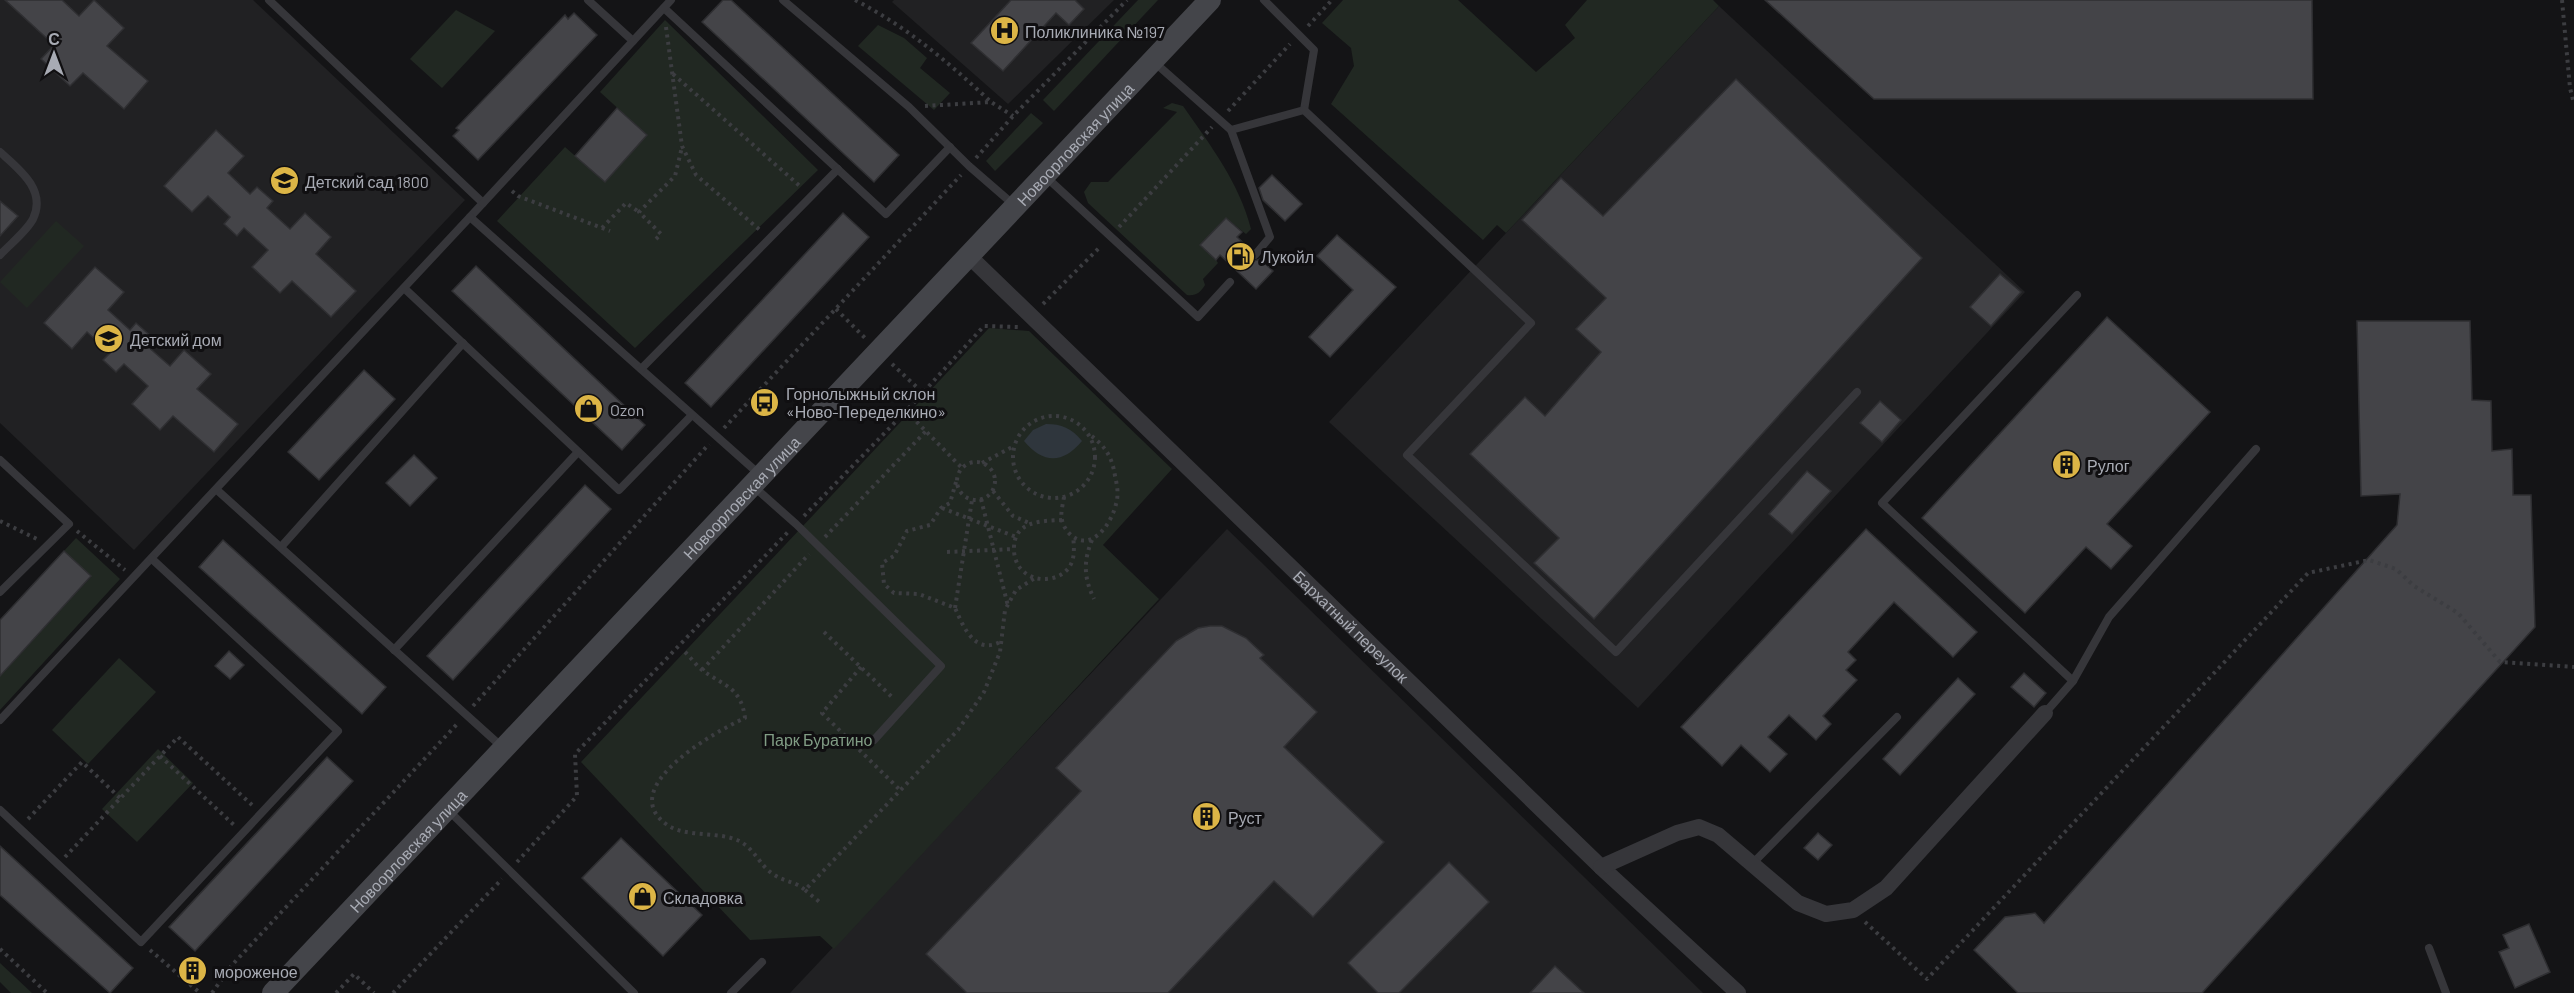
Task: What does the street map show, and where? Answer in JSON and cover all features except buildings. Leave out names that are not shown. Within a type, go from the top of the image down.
[{"type":"street","name":"Новоорловская улица","points":[[273,993],[1210,0]]},
{"type":"street","name":"Бархатный переулок","points":[[969,256],[1601,867],[1738,993]]},
{"type":"street","points":[[1601,867],[1677,832],[1698,826],[1718,835],[1798,903],[1826,914],[1853,910],[1886,888],[2045,713]]},
{"type":"lane","points":[[268,0],[483,203]]},
{"type":"lane","points":[[588,0],[633,41]]},
{"type":"lane","points":[[0,720],[135,578],[671,0]]},
{"type":"lane","points":[[783,0],[909,107],[969,166],[1015,205]]},
{"type":"lane","points":[[1264,0],[1314,50],[1304,110]]},
{"type":"lane","points":[[664,8],[886,214],[950,147]]},
{"type":"lane","points":[[1153,61],[1231,130],[1270,237],[1255,255]]},
{"type":"lane","points":[[1231,130],[1304,110]]},
{"type":"lane","points":[[1304,110],[1531,323],[1407,455],[1616,652],[1857,392]]},
{"type":"lane","points":[[0,152],[24,173],[36,197],[32,220],[0,255]]},
{"type":"lane","points":[[641,369],[838,169]]},
{"type":"lane","points":[[1045,175],[1198,317],[1230,282]]},
{"type":"lane","points":[[471,217],[716,437],[796,524],[941,666],[874,740]]},
{"type":"lane","points":[[404,288],[619,490],[692,415]]},
{"type":"lane","points":[[2073,681],[1882,503],[2078,295]]},
{"type":"lane","points":[[281,547],[463,343]]},
{"type":"lane","points":[[2045,713],[2073,681],[2109,617],[2256,449]]},
{"type":"lane","points":[[394,650],[578,452]]},
{"type":"lane","points":[[0,460],[69,524],[0,592]]},
{"type":"lane","points":[[217,489],[503,748]]},
{"type":"lane","points":[[0,810],[141,942],[338,731],[152,559]]},
{"type":"lane","points":[[1752,864],[1897,717]]},
{"type":"lane","points":[[447,808],[634,993]]},
{"type":"lane","points":[[2429,948],[2446,993]]},
{"type":"lane","points":[[731,993],[762,962]]},
{"type":"path","points":[[855,0],[882,14],[943,57],[991,102],[1013,116]]},
{"type":"path","points":[[212,993],[232,965],[465,715],[716,437],[1013,116],[1127,0]]},
{"type":"path","points":[[393,993],[510,871],[577,796],[575,754],[906,411],[984,326],[1019,327],[1032,315],[1111,236],[1332,0]]},
{"type":"path","points":[[2562,0],[2570,88],[2574,104]]},
{"type":"path","points":[[664,8],[682,146],[696,175],[770,238]]},
{"type":"path","points":[[672,74],[812,196]]},
{"type":"path","points":[[909,107],[991,102]]},
{"type":"path","points":[[639,212],[675,176],[682,146]]},
{"type":"path","points":[[502,182],[518,196],[610,231]]},
{"type":"path","points":[[602,228],[626,203],[639,212],[661,234],[656,239]]},
{"type":"path","points":[[906,411],[962,468]]},
{"type":"path","points":[[1086,432],[1093,444],[1095,457],[1093,471],[1081,487],[1064,497],[1050,498],[1037,495],[1026,488],[1017,477],[1013,464],[1014,446],[1026,427],[1037,419],[1050,416],[1064,417],[1076,423],[1103,445],[1112,458],[1118,489],[1116,504],[1104,530],[1092,540],[1086,555],[1085,569],[1094,599]]},
{"type":"path","points":[[981,463],[1014,446]]},
{"type":"path","points":[[955,608],[919,594],[894,593],[884,584],[882,563],[894,555],[907,531],[930,525],[941,508],[950,503],[956,482],[962,468],[976,462],[981,463],[993,472],[995,482],[993,491],[981,499],[972,500],[959,491],[956,482]]},
{"type":"path","points":[[993,491],[1013,516],[1030,523]]},
{"type":"path","points":[[1064,497],[1062,520],[1079,541],[1092,540]]},
{"type":"path","points":[[981,499],[1008,606]]},
{"type":"path","points":[[972,500],[955,608],[972,640],[982,645],[995,645],[1002,641]]},
{"type":"path","points":[[941,508],[1016,537]]},
{"type":"path","points":[[1062,520],[1030,523],[1021,528],[1016,537],[1014,549],[1016,561],[1023,571],[1035,578],[1050,579],[1065,574],[1072,563],[1073,536]]},
{"type":"path","points":[[0,521],[49,544]]},
{"type":"path","points":[[69,524],[135,578]]},
{"type":"path","points":[[947,552],[1014,549]]},
{"type":"path","points":[[1853,910],[1927,979],[2308,573],[2369,560],[2396,569],[2414,586],[2458,613],[2500,662],[2574,667]]},
{"type":"path","points":[[806,890],[965,721],[984,692],[1000,652],[1008,606],[1016,590],[1035,578]]},
{"type":"path","points":[[824,632],[893,698]]},
{"type":"path","points":[[685,652],[702,670],[720,680],[736,694],[744,708],[746,718],[702,740],[679,759],[662,778],[655,790],[652,799],[655,812],[666,824],[678,830],[722,835],[739,841],[750,848],[774,875],[788,882],[797,883],[822,904]]},
{"type":"path","points":[[861,667],[822,713],[901,791]]},
{"type":"path","points":[[59,864],[178,737],[261,814]]},
{"type":"path","points":[[160,756],[243,833]]},
{"type":"path","points":[[20,828],[82,762],[120,798]]},
{"type":"path","points":[[141,942],[200,993]]},
{"type":"path","points":[[0,949],[47,993]]},
{"type":"path","points":[[336,993],[354,974],[374,993]]},
{"type":"shaded area","points":[[0,0],[253,0],[465,200],[134,550],[0,423]]},
{"type":"shaded area","name":"Поликлиника №197","points":[[894,0],[1114,0],[1008,104],[892,2]]},
{"type":"shaded area","points":[[1719,6],[2025,292],[1638,708],[1329,422]]},
{"type":"shaded area","points":[[1046,424],[1066,428],[1082,441],[1075,449],[1060,457],[1053,458],[1038,454],[1024,441],[1033,430]]},
{"type":"shaded area","points":[[1227,529],[1703,993],[790,993]]},
{"type":"green space","points":[[1138,0],[1158,0],[1054,111],[1043,100]]},
{"type":"green space","points":[[1343,0],[1458,0],[1536,72],[1575,38],[1565,25],[1587,0],[1713,0],[1719,6],[1506,233],[1497,225],[1483,240],[1331,104],[1354,66],[1351,48],[1322,23]]},
{"type":"green space","points":[[456,10],[495,31],[442,88],[410,59]]},
{"type":"green space","points":[[665,20],[818,170],[635,348],[497,221],[565,147],[605,182],[647,135],[600,92]]},
{"type":"green space","points":[[878,25],[904,38],[927,58],[920,68],[950,93],[934,110],[858,46]]},
{"type":"green space","points":[[1172,103],[1183,106],[1223,164],[1239,195],[1251,229],[1246,234],[1226,218],[1216,260],[1218,263],[1203,279],[1205,285],[1203,288],[1193,295],[1187,295],[1088,203],[1084,192],[1091,182],[1108,182],[1177,112],[1163,108]]},
{"type":"green space","points":[[1031,113],[1043,123],[995,171],[986,161]]},
{"type":"green space","points":[[56,221],[84,246],[27,308],[0,282]]},
{"type":"green space","name":"Парк Буратино","points":[[989,328],[1029,331],[1172,469],[1103,545],[1159,599],[834,949],[820,936],[750,940],[581,762]]},
{"type":"green space","points":[[76,538],[120,579],[0,710],[0,676],[91,577],[64,551]]},
{"type":"green space","points":[[119,658],[156,692],[88,764],[52,730]]},
{"type":"green space","points":[[158,749],[193,783],[137,842],[102,809]]},
{"type":"green space","points":[[0,963],[32,993],[11,993],[0,982]]},
{"type":"place","name":"Поликлиника №197","points":[[1004,31]]},
{"type":"place","name":"Детский сад 1800","points":[[284,181]]},
{"type":"place","name":"Лукойл","points":[[1240,256]]},
{"type":"place","name":"Детский дом","points":[[109,339]]},
{"type":"place","name":"Горнолыжный склон «Ново-Переделкино»","points":[[765,402]]},
{"type":"place","name":"Ozon","points":[[589,409]]},
{"type":"place","name":"Рулог","points":[[2066,465]]},
{"type":"place","name":"Руст","points":[[1207,817]]},
{"type":"place","name":"Складовка","points":[[642,897]]},
{"type":"place","name":"мороженое","points":[[193,971]]}]
